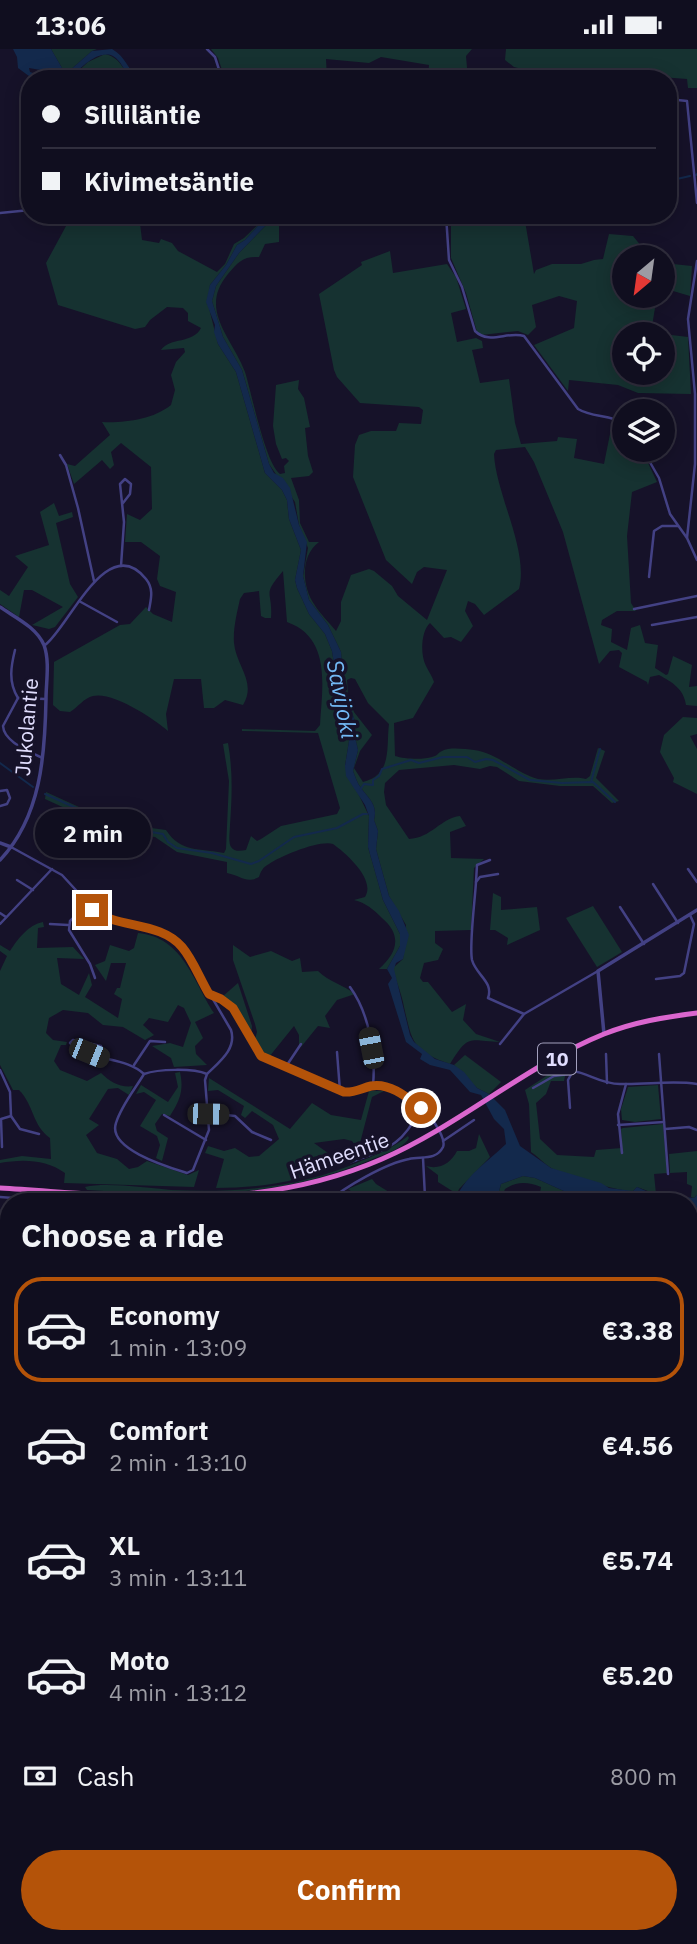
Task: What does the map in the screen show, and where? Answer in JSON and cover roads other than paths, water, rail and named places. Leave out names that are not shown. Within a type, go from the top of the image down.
[{"type":"highway","name":"Hämeentie","points":[[261,1193],[313,1183],[366,1166],[400,1151],[573,1049],[604,1034],[647,1021],[697,1013]]},
{"type":"highway","name":"Hämeentie","points":[[0,1188],[94,1193]]},
{"type":"street","points":[[207,49],[215,57],[219,70]]},
{"type":"street","points":[[677,100],[687,101],[697,203]]},
{"type":"street","points":[[0,213],[21,211]]},
{"type":"street","points":[[447,224],[449,260],[462,287],[475,331],[483,338],[513,334],[524,337],[578,409],[590,415],[612,418]]},
{"type":"street","points":[[687,538],[694,488],[694,381],[688,319],[697,261]]},
{"type":"street","points":[[694,381],[697,377]]},
{"type":"street","points":[[60,455],[66,465],[78,508],[77,514],[83,527],[94,581]]},
{"type":"street","points":[[650,462],[659,478],[670,514],[687,538],[697,560]]},
{"type":"street","points":[[121,566],[123,503],[120,484],[124,479],[131,484],[131,490],[123,503]]},
{"type":"street","points":[[649,577],[654,531],[662,526],[678,526]]},
{"type":"street","points":[[0,607],[33,630],[44,646],[57,633],[94,581],[121,566],[141,573],[150,585],[152,595],[149,610]]},
{"type":"street","points":[[634,609],[697,596]]},
{"type":"street","points":[[79,601],[117,622]]},
{"type":"street","points":[[652,625],[697,617]]},
{"type":"street","name":"Jukolantie","points":[[0,860],[11,848],[30,813],[42,758],[47,660],[44,646]]},
{"type":"street","points":[[15,650],[11,674],[14,692],[18,698]]},
{"type":"street","points":[[18,698],[46,699]]},
{"type":"street","points":[[18,698],[3,731],[42,758]]},
{"type":"street","points":[[0,791],[6,790],[10,798],[8,804],[0,806]]},
{"type":"street","points":[[0,843],[67,878],[87,905],[102,916],[171,937],[183,947],[228,1024],[233,1040],[230,1049],[207,1074],[205,1085],[209,1130],[191,1173],[134,1151],[116,1136],[117,1120],[144,1074],[197,1070],[207,1074]]},
{"type":"street","points":[[490,860],[477,865],[473,963],[488,985],[488,998],[524,1014]]},
{"type":"street","points":[[0,924],[52,869]]},
{"type":"street","points":[[688,869],[697,882]]},
{"type":"street","points":[[476,882],[480,877],[498,874]]},
{"type":"street","points":[[17,880],[33,890]]},
{"type":"street","points":[[653,884],[678,923]]},
{"type":"street","points":[[50,924],[68,925],[87,905]]},
{"type":"street","points":[[620,907],[644,944]]},
{"type":"street","points":[[500,1044],[524,1014],[697,910]]},
{"type":"street","points":[[0,913],[6,917]]},
{"type":"street","points":[[656,979],[684,973],[694,924],[690,915]]},
{"type":"street","points":[[68,925],[70,934],[85,954],[95,978]]},
{"type":"street","points":[[598,971],[604,1034]]},
{"type":"street","points":[[350,987],[361,1003],[366,1019],[373,1064],[373,1085]]},
{"type":"street","points":[[209,994],[233,1008],[261,1056],[340,1091],[349,1093],[373,1085],[394,1090],[421,1108],[438,1129],[443,1147],[435,1156],[409,1159],[359,1180],[338,1193]]},
{"type":"street","points":[[104,1059],[101,1046],[72,1040],[70,1043],[104,1059],[134,1065],[144,1074]]},
{"type":"street","points":[[134,1065],[150,1041],[165,1042]]},
{"type":"street","points":[[285,1068],[301,1044]]},
{"type":"street","points":[[337,1052],[340,1091]]},
{"type":"street","points":[[606,1054],[607,1083]]},
{"type":"street","points":[[659,1054],[668,1174]]},
{"type":"street","points":[[0,1070],[10,1092],[11,1116],[20,1129],[39,1134]]},
{"type":"street","points":[[533,1088],[554,1076],[575,1071],[607,1083],[697,1084]]},
{"type":"street","points":[[569,1074],[570,1108]]},
{"type":"street","points":[[622,1153],[618,1125],[619,1108],[626,1084]]},
{"type":"street","points":[[351,1162],[399,1142],[411,1128],[421,1108]]},
{"type":"street","points":[[208,1114],[235,1116],[252,1132],[271,1140]]},
{"type":"street","points":[[164,1115],[206,1140]]},
{"type":"street","points":[[2,1147],[1,1117],[11,1116]]},
{"type":"street","points":[[443,1141],[474,1120]]},
{"type":"street","points":[[618,1125],[664,1122]]},
{"type":"street","points":[[664,1129],[689,1127],[697,1130]]},
{"type":"street","points":[[423,1158],[425,1193]]},
{"type":"water","points":[[13,49],[51,49],[65,70],[29,68],[21,70],[18,68]]},
{"type":"water","points":[[112,49],[131,70],[125,70],[113,56],[101,55],[78,70],[70,70],[92,51]]},
{"type":"water","name":"Savijoki","points":[[260,224],[267,224],[239,253],[216,286],[212,301],[223,337],[242,370],[269,464],[274,473],[283,478],[290,488],[299,525],[307,542],[303,576],[309,600],[328,625],[341,652],[343,682],[355,722],[358,750],[353,771],[358,784],[374,806],[374,820],[378,831],[376,849],[389,896],[409,935],[403,959],[396,963],[394,969],[410,1035],[414,1042],[435,1059],[454,1065],[464,1072],[477,1088],[489,1094],[505,1110],[520,1146],[551,1168],[601,1183],[609,1188],[633,1191],[637,1187],[651,1193],[568,1193],[535,1178],[523,1176],[501,1184],[498,1193],[458,1193],[470,1177],[506,1144],[504,1129],[494,1119],[481,1095],[470,1092],[450,1070],[430,1065],[420,1059],[422,1054],[406,1042],[388,984],[392,978],[387,969],[400,946],[400,934],[383,900],[368,847],[369,816],[346,776],[350,735],[340,702],[332,651],[325,634],[309,614],[297,588],[295,580],[301,550],[289,519],[287,500],[282,490],[265,473],[236,372],[218,344],[215,325],[206,302],[210,285],[237,245]]},
{"type":"waterway","points":[[677,179],[690,176]]},
{"type":"waterway","points":[[591,782],[600,749]]},
{"type":"waterway","points":[[360,790],[364,784],[373,785],[373,780],[379,776],[382,769],[411,760],[419,763],[443,757],[467,757],[475,762],[493,760],[530,780],[593,782],[615,802]]},
{"type":"waterway","points":[[0,763],[33,787]]},
{"type":"waterway","points":[[45,794],[116,826],[163,834],[168,842],[177,848],[212,853],[251,864],[294,837],[337,828],[367,814]]}]
